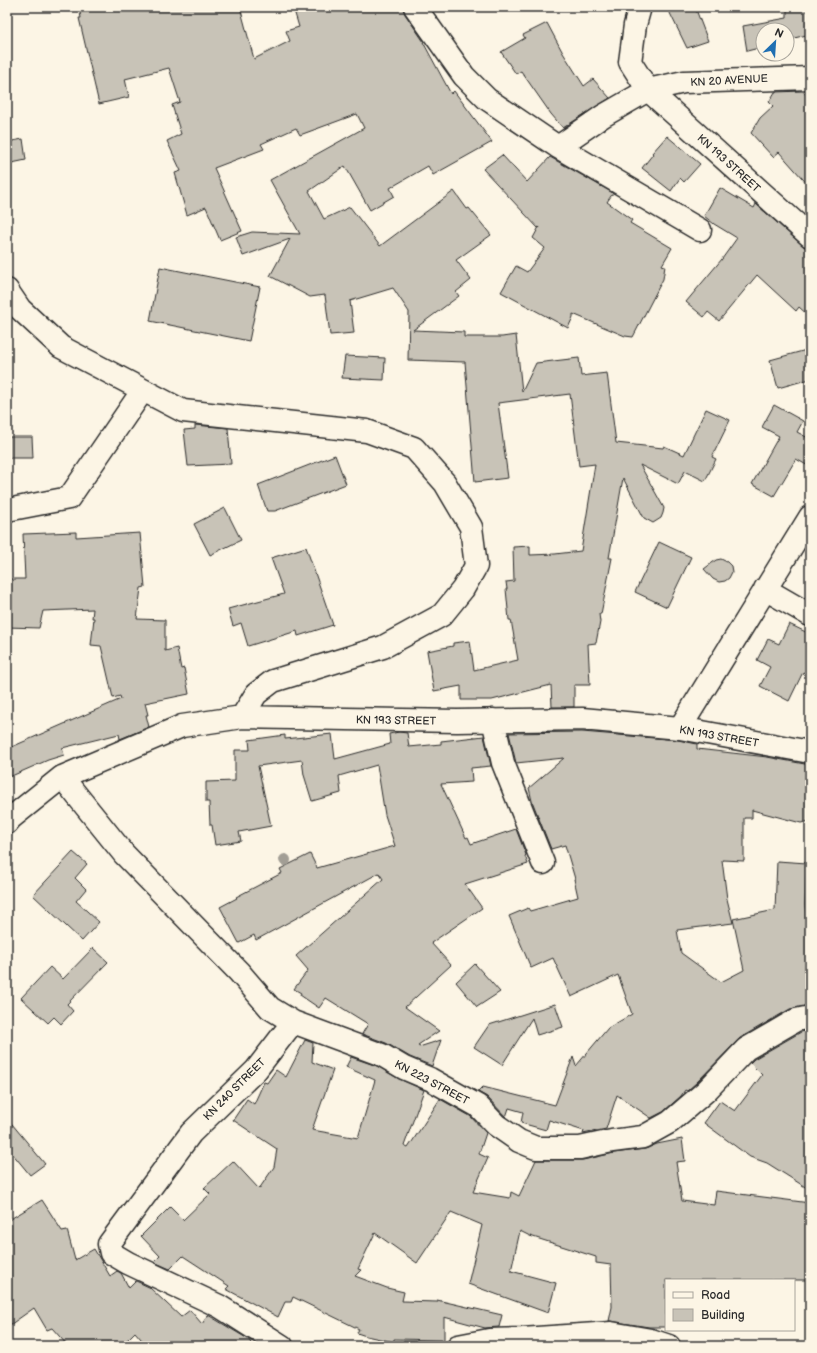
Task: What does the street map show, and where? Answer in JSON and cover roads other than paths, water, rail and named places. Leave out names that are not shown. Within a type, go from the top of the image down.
[{"type":"street","points":[[415,7],[464,76],[487,99],[558,147],[700,230]]},
{"type":"street","name":"KN 193 STREET","points":[[640,7],[635,25],[630,62],[648,90],[810,236]]},
{"type":"street","name":"KN 20 AVENUE","points":[[558,147],[603,116],[648,90],[684,82],[810,78]]},
{"type":"street","points":[[7,290],[20,309],[61,347],[183,411],[367,431],[414,448],[445,483],[471,527],[476,566],[463,589],[442,615],[383,647],[273,682],[256,694],[242,717]]},
{"type":"street","points":[[7,510],[70,498],[143,390]]},
{"type":"street","points":[[680,728],[810,517]]},
{"type":"street","points":[[765,589],[810,615]]},
{"type":"street","name":"KN 193 STREET","points":[[7,823],[11,818],[62,777],[182,726],[242,717],[493,720],[582,719],[680,728],[810,752]]},
{"type":"street","points":[[493,720],[503,763],[543,863]]},
{"type":"street","points":[[62,777],[124,854],[239,972],[270,1008],[293,1022]]},
{"type":"street","name":"KN 223 STREET","points":[[293,1022],[382,1055],[404,1068],[430,1079],[478,1106],[496,1126],[519,1142],[536,1148],[580,1148],[612,1141],[643,1137],[670,1122],[701,1095],[746,1049],[796,1020],[810,1017]]},
{"type":"street","name":"KN 240 STREET","points":[[282,1346],[219,1306],[116,1257],[111,1253],[109,1244],[190,1133],[256,1070],[293,1022]]},
{"type":"street","points":[[458,1346],[489,1340],[563,1337],[611,1333],[651,1340],[669,1346]]}]
